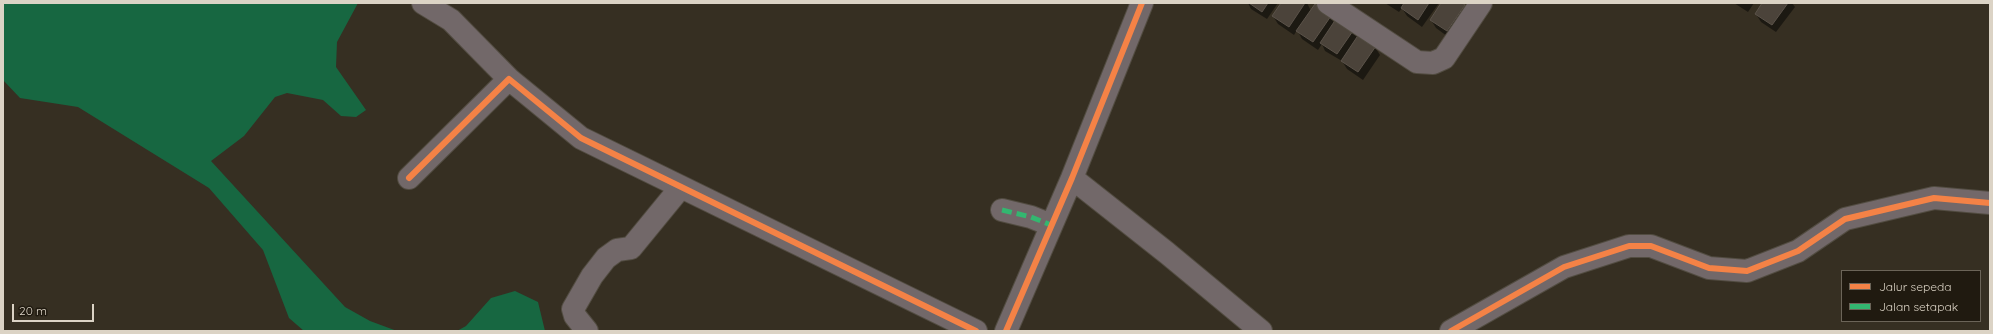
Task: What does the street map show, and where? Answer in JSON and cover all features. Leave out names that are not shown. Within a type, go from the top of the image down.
[{"type":"street","points":[[424,3],[451,20],[509,79],[581,138],[976,331]]},
{"type":"street","points":[[1006,331],[1072,178],[1142,3]]},
{"type":"street","points":[[1328,3],[1417,62],[1433,63],[1444,58],[1481,3]]},
{"type":"street","points":[[409,178],[509,79]]},
{"type":"street","points":[[1072,178],[1167,253],[1261,331]]},
{"type":"street","points":[[587,331],[575,316],[573,308],[592,276],[606,258],[617,250],[631,248],[682,187]]},
{"type":"street","points":[[1451,331],[1564,267],[1630,246],[1651,246],[1709,268],[1747,271],[1798,251],[1845,219],[1934,198],[1990,203]]},
{"type":"street","points":[[1002,210],[1031,217],[1051,225]]},
{"type":"green space","points":[[3,3],[358,3],[337,42],[336,67],[366,110],[356,117],[341,116],[323,100],[287,93],[275,97],[244,136],[211,161],[345,307],[370,321],[397,331],[304,331],[289,318],[263,250],[209,188],[78,107],[20,98],[3,80]]},
{"type":"green space","points":[[515,291],[538,302],[545,331],[457,331],[466,326],[491,298]]},
{"type":"building","points":[[1249,3],[1268,3],[1262,12]]},
{"type":"building","points":[[1281,3],[1305,3],[1289,27],[1272,16]]},
{"type":"building","points":[[1404,3],[1429,3],[1418,20],[1401,8]]},
{"type":"building","points":[[1441,3],[1462,3],[1465,5],[1447,31],[1430,20]]},
{"type":"building","points":[[1762,3],[1788,3],[1772,25],[1755,14]]},
{"type":"building","points":[[1315,4],[1331,16],[1313,42],[1296,31]]},
{"type":"building","points":[[1338,16],[1355,28],[1337,54],[1320,43]]},
{"type":"building","points":[[1359,34],[1376,46],[1358,72],[1341,61]]},
{"type":"marked path","points":[[1002,210],[1031,217],[1051,225]]},
{"type":"cycle path","points":[[1006,331],[1072,178],[1142,3]]},
{"type":"cycle path","points":[[409,178],[509,79],[581,138],[976,331]]},
{"type":"cycle path","points":[[1451,331],[1564,267],[1629,246],[1651,246],[1709,268],[1747,271],[1798,251],[1845,219],[1934,198],[1990,203]]}]
